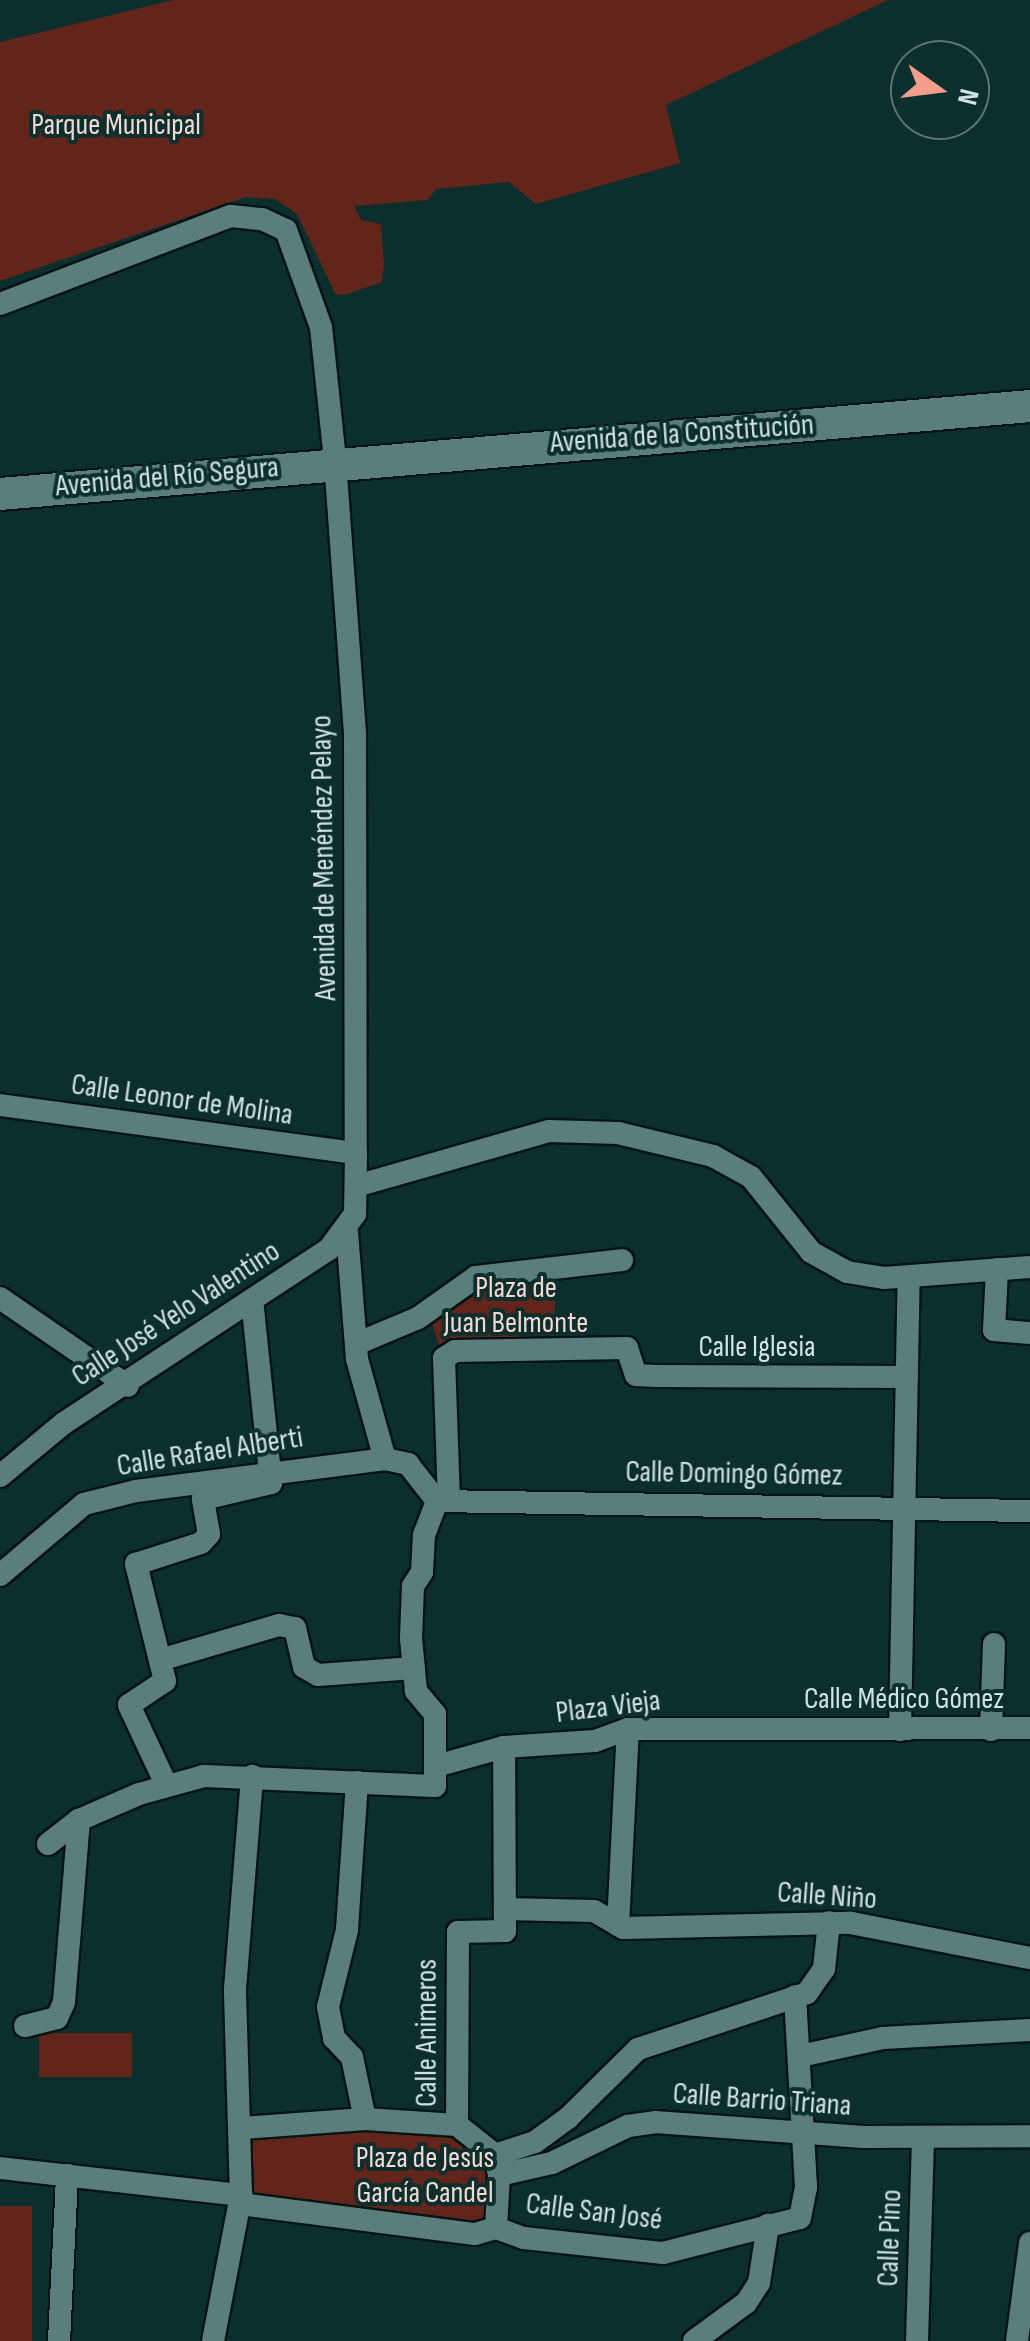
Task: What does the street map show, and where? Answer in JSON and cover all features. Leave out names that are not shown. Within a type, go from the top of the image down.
[{"type":"street","name":"Avenida de Menéndez Pelayo","points":[[0,304],[232,216],[286,230],[322,327],[355,734],[356,1186]]},
{"type":"street","name":"Avenida de la Constitución","points":[[335,462],[1030,406]]},
{"type":"street","name":"Avenida del Río Segura","points":[[0,494],[335,462]]},
{"type":"street","name":"Calle Leonor de Molina","points":[[0,1106],[356,1153]]},
{"type":"street","points":[[436,1776],[436,1714],[416,1691],[413,1586],[422,1572],[424,1535],[443,1501],[408,1464],[385,1458],[356,1344],[347,1232],[356,1186],[548,1131],[618,1133],[713,1156],[751,1178],[811,1252],[847,1272],[908,1277],[1030,1267]]},
{"type":"street","name":"Calle José Yelo Valentino","points":[[0,1476],[64,1423],[128,1386],[347,1232]]},
{"type":"street","points":[[356,1344],[418,1318],[476,1277],[622,1260]]},
{"type":"street","points":[[997,1270],[994,1330],[1030,1333]]},
{"type":"street","points":[[900,1730],[908,1277]]},
{"type":"street","points":[[0,1298],[128,1386]]},
{"type":"street","points":[[165,1782],[129,1705],[165,1681],[136,1564],[201,1543],[209,1534],[203,1499],[271,1483],[274,1472],[252,1300]]},
{"type":"street","name":"Calle Iglesia","points":[[443,1501],[444,1358],[455,1352],[626,1348],[636,1375],[906,1377]]},
{"type":"street","name":"Calle Rafael Alberti","points":[[0,1575],[84,1504],[385,1458]]},
{"type":"street","name":"Calle Domingo Gómez","points":[[443,1501],[1030,1510]]},
{"type":"street","points":[[160,1660],[279,1625],[295,1628],[304,1667],[318,1675],[414,1668]]},
{"type":"street","points":[[991,1730],[994,1644]]},
{"type":"street","name":"Calle Médico Gómez","points":[[778,1730],[1030,1728]]},
{"type":"street","points":[[618,1924],[628,1729]]},
{"type":"street","name":"Plaza Vieja","points":[[48,1844],[79,1820],[165,1782],[252,1776],[357,1782],[436,1776],[504,1747],[594,1740],[628,1729],[778,1730]]},
{"type":"street","points":[[504,1747],[505,1909]]},
{"type":"street","points":[[213,2341],[241,2200],[242,2128],[235,1989],[252,1776]]},
{"type":"street","points":[[357,1782],[348,1930],[328,2008],[334,2038],[352,2057],[365,2118]]},
{"type":"street","points":[[25,2026],[57,2018],[64,2002],[79,1820]]},
{"type":"street","name":"Calle Niño","points":[[505,1909],[594,1911],[618,1924],[829,1922],[1030,1958]]},
{"type":"street","name":"Calle Animeros","points":[[457,2124],[458,1932],[505,1931],[505,1909]]},
{"type":"street","points":[[497,2165],[568,2118],[638,2048],[807,1993],[824,1969],[829,1922]]},
{"type":"street","points":[[795,1996],[804,2135]]},
{"type":"street","points":[[800,2056],[883,2038],[1030,2030]]},
{"type":"street","points":[[0,2168],[475,2234],[496,2228],[497,2165],[457,2124],[365,2118],[242,2128]]},
{"type":"street","name":"Calle Barrio Triana","points":[[497,2165],[552,2163],[628,2126],[654,2122],[804,2135],[1030,2136]]},
{"type":"street","name":"Calle San José","points":[[496,2228],[524,2238],[663,2253],[800,2218],[804,2135]]},
{"type":"street","name":"Calle Pino","points":[[916,2341],[923,2137]]},
{"type":"street","points":[[58,2341],[67,2176]]},
{"type":"street","points":[[694,2341],[746,2303],[759,2283],[768,2225]]},
{"type":"street","points":[[1017,2341],[1030,2244]]},
{"type":"green space","name":"Parque Municipal","points":[[174,0],[888,0],[666,105],[680,163],[536,204],[509,182],[436,189],[428,200],[354,206],[361,220],[381,224],[384,263],[382,282],[347,294],[336,295],[297,214],[275,199],[246,197],[0,281],[0,42]]},
{"type":"green space","name":"Plaza de Juan Belmonte","points":[[558,1260],[553,1340],[440,1348],[427,1307],[458,1288]]},
{"type":"green space","points":[[39,2033],[132,2033],[132,2077],[39,2077]]},
{"type":"green space","name":"Plaza de Jesús García Candel","points":[[457,2125],[495,2155],[496,2228],[241,2195],[242,2128]]},
{"type":"green space","points":[[0,2206],[32,2206],[32,2341],[0,2341]]}]
